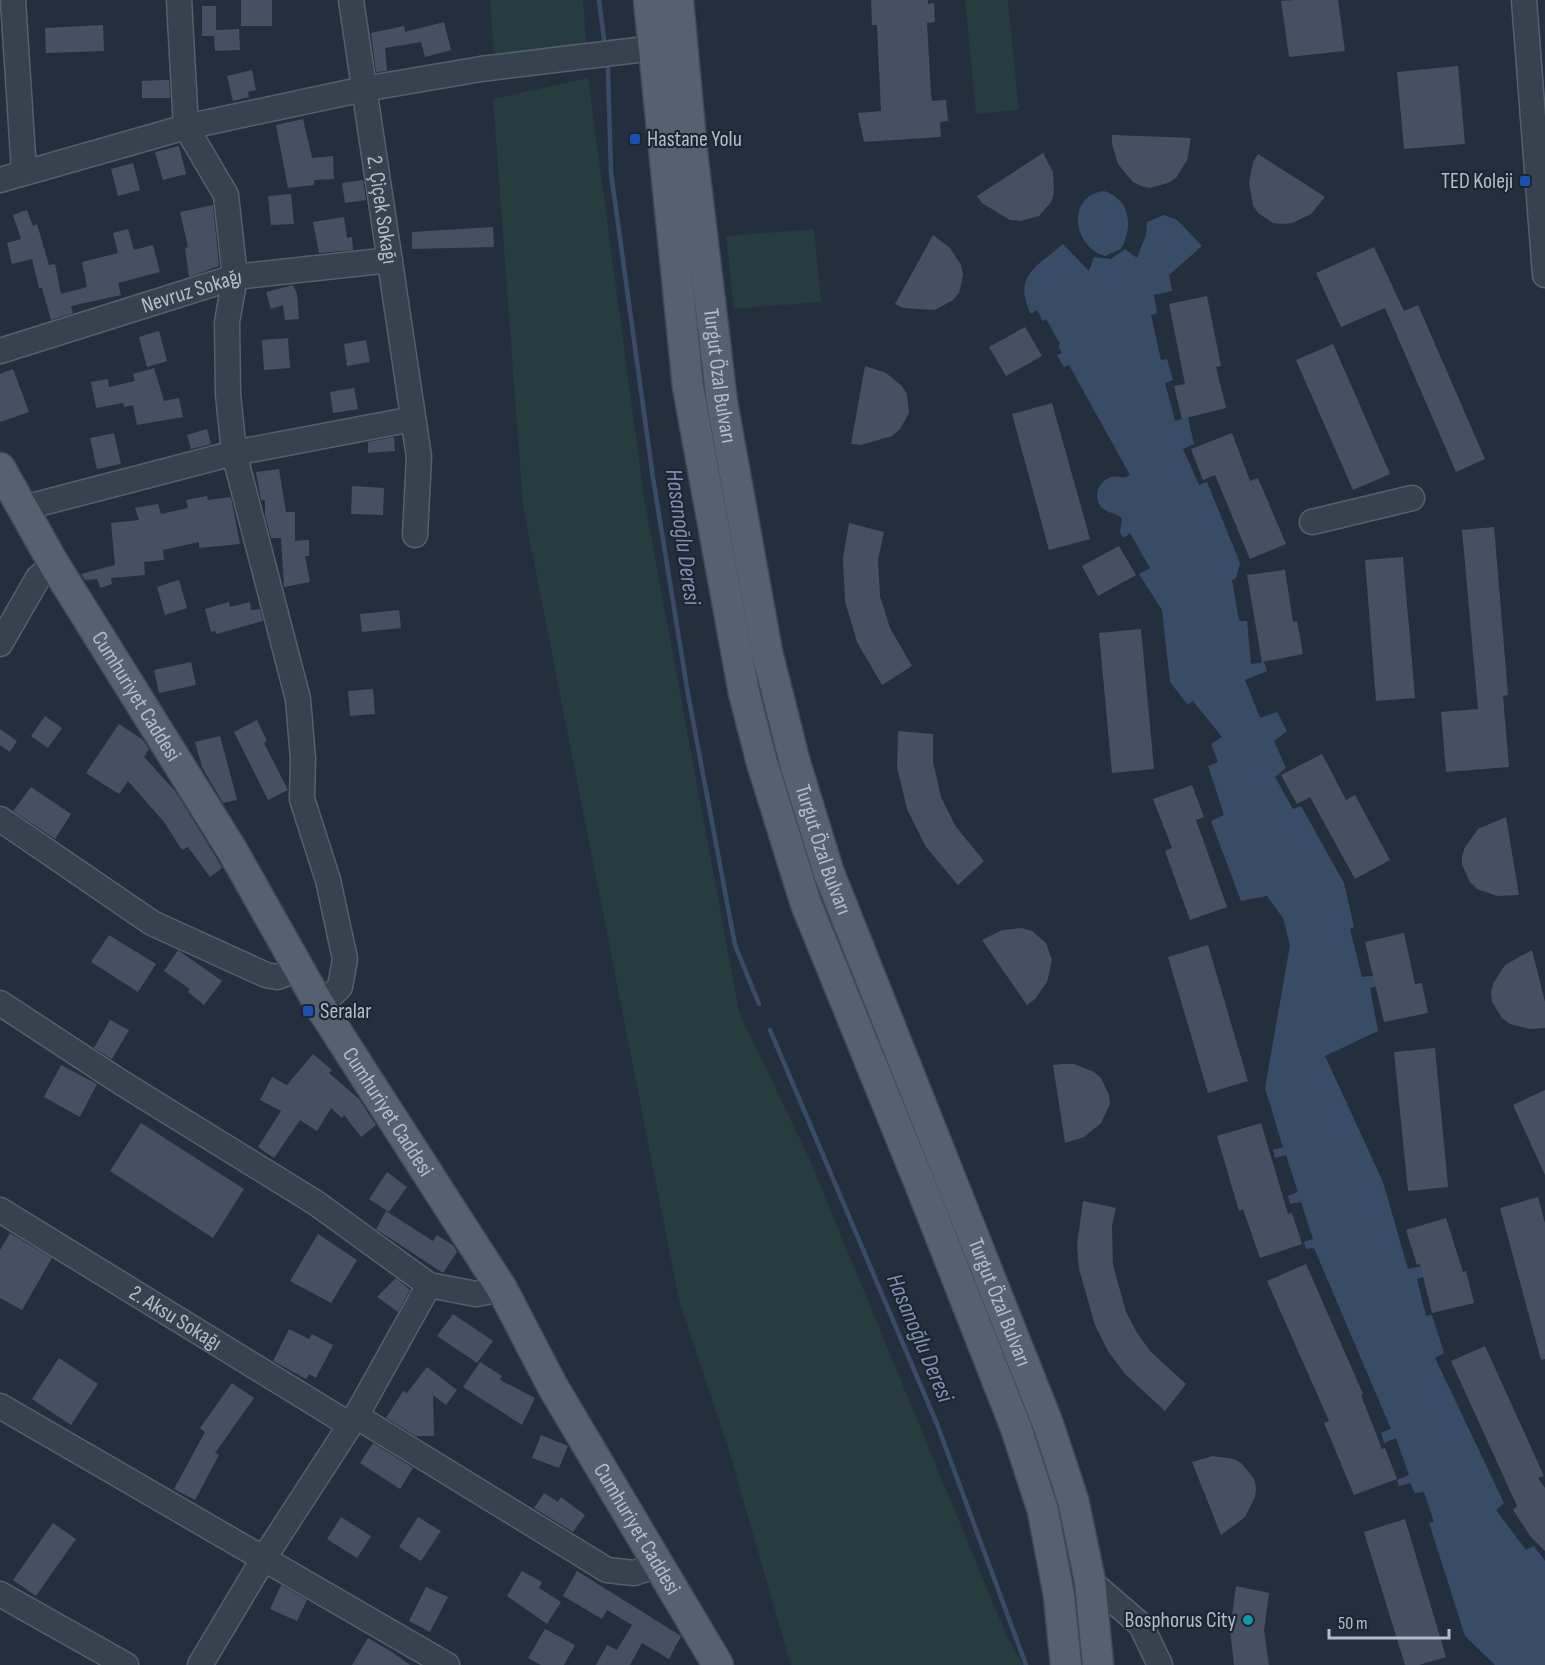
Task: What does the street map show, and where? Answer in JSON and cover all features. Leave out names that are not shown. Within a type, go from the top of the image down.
[{"type":"main road","name":"Turgut Özal Bulvarı","points":[[649,0],[688,387],[744,693],[762,763],[806,904],[1016,1428],[1043,1511],[1059,1596],[1066,1665]]},
{"type":"main road","name":"Turgut Özal Bulvarı","points":[[678,0],[692,152],[722,402],[767,652],[795,763],[829,873],[1048,1424],[1073,1500],[1090,1581],[1098,1665]]},
{"type":"main road","name":"Cumhuriyet Caddesi","points":[[0,468],[54,564],[232,850],[320,1006],[502,1289],[553,1387],[718,1665]]},
{"type":"street","points":[[13,0],[7,38],[24,172]]},
{"type":"street","points":[[179,0],[186,127],[226,195],[235,277],[227,322],[228,394],[234,453],[298,699],[303,759],[302,799],[328,880],[345,959],[340,987],[320,1006]]},
{"type":"street","name":"2. Çiçek Sokağı","points":[[351,0],[419,457],[415,535]]},
{"type":"street","points":[[1524,0],[1545,275]]},
{"type":"street","points":[[0,180],[186,127],[364,89],[481,69],[654,48]]},
{"type":"street","name":"Nevruz Sokağı","points":[[0,351],[235,277],[390,260]]},
{"type":"street","points":[[23,508],[234,453],[413,419]]},
{"type":"street","points":[[1312,522],[1412,498]]},
{"type":"street","points":[[0,644],[38,578],[54,564]]},
{"type":"street","points":[[0,819],[152,923],[266,975],[277,977],[299,969]]},
{"type":"street","points":[[0,1003],[122,1083],[316,1203],[429,1285],[453,1292],[476,1294],[502,1289]]},
{"type":"street","name":"2. Aksu Sokağı","points":[[0,1210],[353,1421],[607,1569],[634,1573],[657,1565]]},
{"type":"street","points":[[200,1665],[264,1558],[353,1421],[429,1285]]},
{"type":"street","points":[[0,1406],[447,1665]]},
{"type":"street","points":[[1090,1581],[1141,1625],[1160,1665]]},
{"type":"street","points":[[0,1594],[126,1665]]},
{"type":"green space","points":[[490,0],[583,0],[587,49],[494,55]]},
{"type":"green space","points":[[965,0],[1008,0],[1019,110],[976,114]]},
{"type":"green space","points":[[588,78],[644,498],[739,1012],[809,1158],[1007,1637],[1023,1665],[791,1665],[726,1441],[679,1300],[523,506],[493,99]]},
{"type":"green space","points":[[814,229],[821,302],[734,309],[726,236]]},
{"type":"water","points":[[1104,191],[1120,200],[1127,215],[1128,224],[1121,249],[1105,256],[1094,251],[1086,242],[1080,232],[1078,222],[1083,202],[1092,195]]},
{"type":"water","points":[[1164,215],[1177,220],[1202,246],[1169,275],[1172,291],[1154,295],[1157,313],[1151,315],[1161,360],[1167,359],[1173,380],[1165,383],[1175,421],[1188,417],[1194,444],[1183,449],[1199,485],[1207,482],[1240,563],[1236,578],[1232,580],[1239,621],[1247,621],[1251,664],[1264,662],[1267,671],[1245,680],[1260,718],[1277,712],[1287,731],[1274,741],[1286,768],[1275,777],[1293,809],[1301,806],[1344,883],[1354,927],[1350,929],[1362,977],[1379,975],[1382,984],[1370,988],[1378,1031],[1325,1056],[1383,1182],[1408,1269],[1427,1265],[1429,1275],[1417,1279],[1426,1316],[1432,1315],[1444,1353],[1435,1358],[1504,1503],[1496,1510],[1526,1550],[1534,1546],[1545,1561],[1545,1665],[1495,1665],[1465,1636],[1429,1523],[1434,1522],[1424,1492],[1415,1493],[1410,1483],[1399,1486],[1397,1480],[1409,1475],[1396,1438],[1384,1443],[1381,1433],[1391,1429],[1314,1248],[1306,1249],[1304,1242],[1313,1239],[1301,1202],[1290,1204],[1288,1196],[1298,1192],[1286,1155],[1275,1158],[1273,1150],[1283,1147],[1265,1088],[1290,945],[1283,918],[1267,896],[1241,901],[1211,821],[1224,815],[1208,766],[1218,762],[1211,744],[1222,737],[1193,701],[1188,705],[1170,682],[1162,610],[1139,574],[1150,568],[1130,533],[1124,538],[1120,532],[1122,518],[1103,509],[1098,503],[1098,489],[1104,481],[1112,477],[1130,475],[1069,365],[1064,367],[1057,355],[1062,353],[1058,346],[1060,344],[1046,319],[1043,321],[1037,310],[1031,314],[1026,301],[1024,291],[1030,273],[1063,244],[1089,271],[1094,257],[1111,259],[1125,249],[1137,258],[1146,235],[1147,222]]},
{"type":"building","points":[[241,0],[272,0],[272,26],[241,26]]},
{"type":"building","points":[[871,0],[928,0],[928,4],[934,3],[935,22],[927,23],[932,101],[946,100],[948,121],[940,122],[941,137],[864,142],[858,113],[881,111],[877,25],[872,25]]},
{"type":"building","points":[[1338,0],[1345,51],[1289,57],[1281,1]]},
{"type":"building","points":[[202,6],[216,6],[216,30],[239,29],[240,50],[215,51],[214,36],[202,36]]},
{"type":"building","points":[[444,22],[451,50],[425,57],[421,42],[385,48],[387,71],[376,72],[371,33],[404,26],[405,32]]},
{"type":"building","points":[[103,25],[104,51],[46,53],[45,28]]},
{"type":"building","points":[[1458,66],[1465,144],[1404,149],[1397,72]]},
{"type":"building","points":[[252,70],[256,90],[248,92],[249,97],[233,101],[227,76]]},
{"type":"building","points":[[169,80],[170,98],[142,98],[142,81]]},
{"type":"building","points":[[303,119],[312,158],[333,156],[334,179],[314,180],[314,185],[288,188],[276,125]]},
{"type":"building","points":[[1112,135],[1191,138],[1187,160],[1176,178],[1168,183],[1150,188],[1141,186],[1133,182],[1118,164],[1112,144]]},
{"type":"building","points":[[179,146],[186,174],[163,180],[155,152]]},
{"type":"building","points":[[1043,153],[1053,172],[1054,193],[1051,202],[1039,216],[1021,221],[1010,220],[982,203],[977,196]]},
{"type":"building","points":[[1258,154],[1325,197],[1311,214],[1292,223],[1283,224],[1273,223],[1258,213],[1253,205],[1249,183],[1253,162]]},
{"type":"building","points":[[133,163],[140,190],[118,196],[111,169]]},
{"type":"building","points":[[363,180],[366,200],[345,203],[342,183]]},
{"type":"building","points":[[291,194],[294,224],[271,225],[268,196]]},
{"type":"building","points":[[213,205],[219,266],[189,277],[185,248],[188,247],[180,212]]},
{"type":"building","points":[[27,210],[33,226],[37,224],[49,265],[55,264],[61,294],[87,287],[82,262],[118,253],[113,233],[128,229],[134,250],[153,245],[160,272],[118,283],[121,295],[71,306],[73,313],[51,320],[42,288],[39,288],[32,259],[12,264],[7,243],[21,239],[13,215]]},
{"type":"building","points":[[344,217],[347,238],[352,237],[353,250],[319,253],[313,222]]},
{"type":"building","points":[[493,227],[494,247],[412,249],[412,232]]},
{"type":"building","points":[[933,235],[950,248],[961,265],[963,275],[959,293],[953,300],[935,310],[903,308],[895,304]]},
{"type":"building","points":[[1374,247],[1404,311],[1418,305],[1485,459],[1456,472],[1385,308],[1341,327],[1316,273]]},
{"type":"building","points":[[293,285],[297,294],[299,319],[285,320],[283,305],[271,309],[266,292]]},
{"type":"building","points":[[1207,296],[1221,366],[1216,367],[1226,408],[1182,419],[1174,386],[1185,384],[1169,304]]},
{"type":"building","points":[[1025,327],[1042,356],[1006,376],[989,347]]},
{"type":"building","points":[[159,331],[167,361],[147,367],[139,337]]},
{"type":"building","points":[[288,338],[290,368],[264,370],[262,340]]},
{"type":"building","points":[[366,340],[370,362],[347,366],[344,344]]},
{"type":"building","points":[[1333,344],[1390,474],[1353,490],[1296,360]]},
{"type":"building","points":[[865,366],[886,373],[902,386],[907,394],[909,413],[900,429],[892,436],[861,445],[851,444]]},
{"type":"building","points":[[154,368],[164,401],[179,398],[183,417],[137,425],[133,405],[124,407],[123,403],[96,408],[91,382],[108,379],[109,387],[135,381],[133,374]]},
{"type":"building","points":[[13,369],[29,412],[0,422],[0,374]]},
{"type":"building","points":[[354,388],[358,409],[333,413],[330,392]]},
{"type":"building","points":[[1052,403],[1090,539],[1049,550],[1012,414]]},
{"type":"building","points":[[207,429],[211,444],[191,449],[187,435]]},
{"type":"building","points":[[114,433],[121,464],[97,469],[90,438]]},
{"type":"building","points":[[1232,433],[1250,481],[1258,478],[1286,544],[1250,559],[1215,475],[1203,480],[1191,449]]},
{"type":"building","points":[[394,437],[395,451],[368,453],[368,442]]},
{"type":"building","points":[[279,469],[286,512],[295,512],[295,541],[309,540],[309,556],[305,556],[310,582],[284,587],[281,538],[271,538],[265,515],[265,500],[261,500],[256,472]]},
{"type":"building","points":[[352,486],[384,488],[383,515],[351,514]]},
{"type":"building","points":[[207,496],[208,500],[231,497],[240,544],[199,548],[199,542],[163,550],[164,560],[144,562],[145,575],[111,578],[112,584],[100,588],[97,579],[85,580],[81,574],[115,565],[111,523],[139,520],[135,508],[158,504],[161,514],[188,508],[186,500]]},
{"type":"building","points":[[849,523],[884,532],[878,560],[880,596],[890,628],[912,666],[882,685],[857,642],[845,601],[843,558]]},
{"type":"building","points":[[1494,527],[1508,695],[1503,696],[1509,767],[1446,772],[1441,712],[1478,709],[1462,530]]},
{"type":"building","points":[[1119,546],[1136,575],[1098,596],[1082,566]]},
{"type":"building","points":[[1403,557],[1415,698],[1376,701],[1365,560]]},
{"type":"building","points":[[1285,570],[1293,622],[1297,621],[1303,654],[1262,662],[1247,575]]},
{"type":"building","points":[[179,580],[187,608],[165,615],[157,587]]},
{"type":"building","points":[[229,602],[230,607],[250,602],[251,610],[260,609],[263,621],[216,634],[215,631],[211,632],[205,609]]},
{"type":"building","points":[[399,610],[401,628],[362,632],[360,614]]},
{"type":"building","points":[[1141,629],[1154,769],[1112,773],[1099,633]]},
{"type":"building","points":[[191,662],[196,685],[159,693],[154,670]]},
{"type":"building","points":[[373,689],[375,714],[350,716],[348,691]]},
{"type":"building","points":[[45,716],[62,728],[48,748],[31,736]]},
{"type":"building","points":[[257,720],[267,741],[264,743],[288,790],[268,800],[234,732]]},
{"type":"building","points":[[119,724],[143,740],[149,749],[144,757],[176,792],[217,859],[222,868],[210,877],[188,847],[182,850],[164,822],[128,781],[119,794],[86,773]]},
{"type":"building","points":[[0,729],[17,741],[10,752],[0,745]]},
{"type":"building","points":[[898,731],[933,734],[933,762],[941,797],[956,827],[984,861],[958,885],[926,847],[907,809],[897,767]]},
{"type":"building","points":[[220,736],[237,800],[223,803],[202,767],[195,742]]},
{"type":"building","points":[[1322,754],[1346,800],[1355,795],[1390,860],[1355,879],[1310,797],[1297,804],[1281,775]]},
{"type":"building","points":[[1192,785],[1204,817],[1196,820],[1227,907],[1190,920],[1165,851],[1172,848],[1153,799]]},
{"type":"building","points":[[31,787],[71,814],[55,839],[13,811]]},
{"type":"building","points":[[1506,817],[1519,895],[1497,896],[1477,889],[1470,882],[1462,865],[1462,856],[1465,847],[1478,829]]},
{"type":"building","points":[[1022,928],[1032,931],[1046,943],[1052,960],[1047,982],[1035,999],[1027,1005],[982,940],[1002,930]]},
{"type":"building","points":[[1404,933],[1415,984],[1422,983],[1428,1013],[1384,1022],[1365,942]]},
{"type":"building","points":[[109,935],[156,964],[138,992],[91,962]]},
{"type":"building","points":[[1208,945],[1248,1081],[1208,1093],[1168,957]]},
{"type":"building","points":[[178,950],[222,981],[204,1005],[188,992],[190,989],[164,971]]},
{"type":"building","points":[[1532,950],[1545,1002],[1545,1028],[1530,1029],[1510,1024],[1502,1018],[1492,1002],[1493,984],[1505,965]]},
{"type":"building","points":[[110,1020],[129,1030],[112,1059],[94,1048]]},
{"type":"building","points":[[1435,1048],[1448,1187],[1408,1191],[1394,1052]]},
{"type":"building","points":[[313,1054],[332,1070],[329,1073],[359,1099],[376,1125],[361,1137],[344,1115],[342,1118],[331,1108],[317,1131],[300,1120],[274,1158],[258,1147],[281,1111],[260,1100],[272,1077],[287,1085]]},
{"type":"building","points":[[1074,1064],[1094,1072],[1101,1078],[1109,1095],[1110,1104],[1101,1123],[1084,1137],[1065,1143],[1053,1065]]},
{"type":"building","points":[[61,1065],[97,1084],[80,1117],[44,1097]]},
{"type":"building","points":[[1545,1090],[1545,1175],[1513,1105]]},
{"type":"building","points":[[141,1123],[244,1189],[213,1238],[110,1171]]},
{"type":"building","points":[[1261,1123],[1288,1214],[1292,1213],[1302,1244],[1260,1258],[1243,1209],[1239,1211],[1217,1136]]},
{"type":"building","points":[[387,1172],[407,1187],[389,1212],[369,1199]]},
{"type":"building","points":[[1538,1197],[1545,1223],[1545,1359],[1541,1360],[1500,1208]]},
{"type":"building","points":[[1083,1201],[1116,1208],[1112,1225],[1113,1265],[1126,1312],[1137,1333],[1151,1352],[1186,1384],[1165,1411],[1125,1374],[1108,1351],[1095,1325],[1079,1269],[1077,1245]]},
{"type":"building","points":[[386,1211],[433,1241],[437,1235],[454,1246],[457,1252],[443,1273],[376,1229]]},
{"type":"building","points":[[1446,1218],[1463,1272],[1466,1271],[1474,1303],[1432,1313],[1420,1264],[1417,1265],[1406,1230]]},
{"type":"building","points":[[10,1233],[52,1258],[22,1310],[0,1298],[0,1250]]},
{"type":"building","points":[[318,1234],[357,1260],[331,1303],[290,1281]]},
{"type":"building","points":[[1306,1264],[1363,1394],[1361,1395],[1382,1449],[1385,1448],[1397,1479],[1354,1495],[1324,1423],[1329,1421],[1267,1281]]},
{"type":"building","points":[[396,1278],[410,1290],[398,1312],[377,1297]]},
{"type":"building","points":[[453,1314],[493,1341],[477,1363],[437,1336]]},
{"type":"building","points":[[289,1329],[309,1339],[312,1334],[333,1345],[316,1378],[309,1374],[306,1379],[273,1361]]},
{"type":"building","points":[[1485,1346],[1544,1476],[1538,1478],[1545,1488],[1545,1551],[1531,1537],[1513,1510],[1517,1506],[1451,1361]]},
{"type":"building","points":[[59,1358],[98,1384],[71,1425],[32,1399]]},
{"type":"building","points":[[480,1362],[502,1376],[500,1380],[535,1398],[522,1425],[463,1387]]},
{"type":"building","points":[[427,1367],[457,1390],[446,1405],[433,1395],[434,1436],[416,1436],[386,1418],[403,1391],[407,1393]]},
{"type":"building","points":[[232,1383],[254,1398],[215,1453],[219,1455],[195,1500],[174,1489],[205,1432],[200,1428]]},
{"type":"building","points":[[541,1435],[568,1446],[559,1468],[532,1458]]},
{"type":"building","points":[[373,1443],[413,1468],[400,1489],[360,1463]]},
{"type":"building","points":[[1213,1456],[1234,1459],[1242,1464],[1254,1479],[1256,1488],[1255,1497],[1245,1517],[1221,1535],[1192,1462]]},
{"type":"building","points":[[544,1493],[558,1502],[561,1497],[585,1515],[573,1532],[534,1508]]},
{"type":"building","points":[[341,1517],[371,1536],[357,1558],[327,1539]]},
{"type":"building","points":[[418,1517],[441,1531],[421,1561],[399,1547]]},
{"type":"building","points":[[1405,1519],[1446,1657],[1419,1665],[1405,1665],[1364,1532]]},
{"type":"building","points":[[53,1523],[76,1539],[36,1596],[13,1580]]},
{"type":"building","points":[[522,1571],[542,1582],[539,1588],[561,1602],[547,1624],[507,1596]]},
{"type":"building","points":[[577,1571],[681,1636],[669,1659],[642,1643],[630,1665],[596,1665],[607,1645],[617,1650],[632,1625],[607,1610],[602,1619],[563,1596]]},
{"type":"building","points":[[281,1585],[307,1600],[297,1621],[270,1609]]},
{"type":"building","name":"Bosphorus City","points":[[1236,1586],[1269,1593],[1264,1630],[1269,1665],[1234,1665],[1230,1630]]},
{"type":"building","points":[[426,1587],[448,1597],[430,1632],[409,1621]]},
{"type":"building","points":[[545,1629],[575,1645],[564,1665],[541,1665],[528,1658]]},
{"type":"building","points":[[368,1638],[392,1652],[410,1665],[352,1665]]},
{"type":"waterway","name":"Hasanoğlu Deresi","points":[[599,0],[604,39]]},
{"type":"waterway","name":"Hasanoğlu Deresi","points":[[608,69],[611,173],[653,478],[688,694],[735,945],[759,1004]]},
{"type":"waterway","name":"Hasanoğlu Deresi","points":[[770,1030],[937,1424],[1026,1665]]},
{"type":"place","name":"Hastane Yolu","points":[[635,139]]},
{"type":"place","name":"TED Koleji","points":[[1525,181]]},
{"type":"place","name":"Seralar","points":[[308,1011]]},
{"type":"place","name":"Bosphorus City","points":[[1248,1620]]}]
